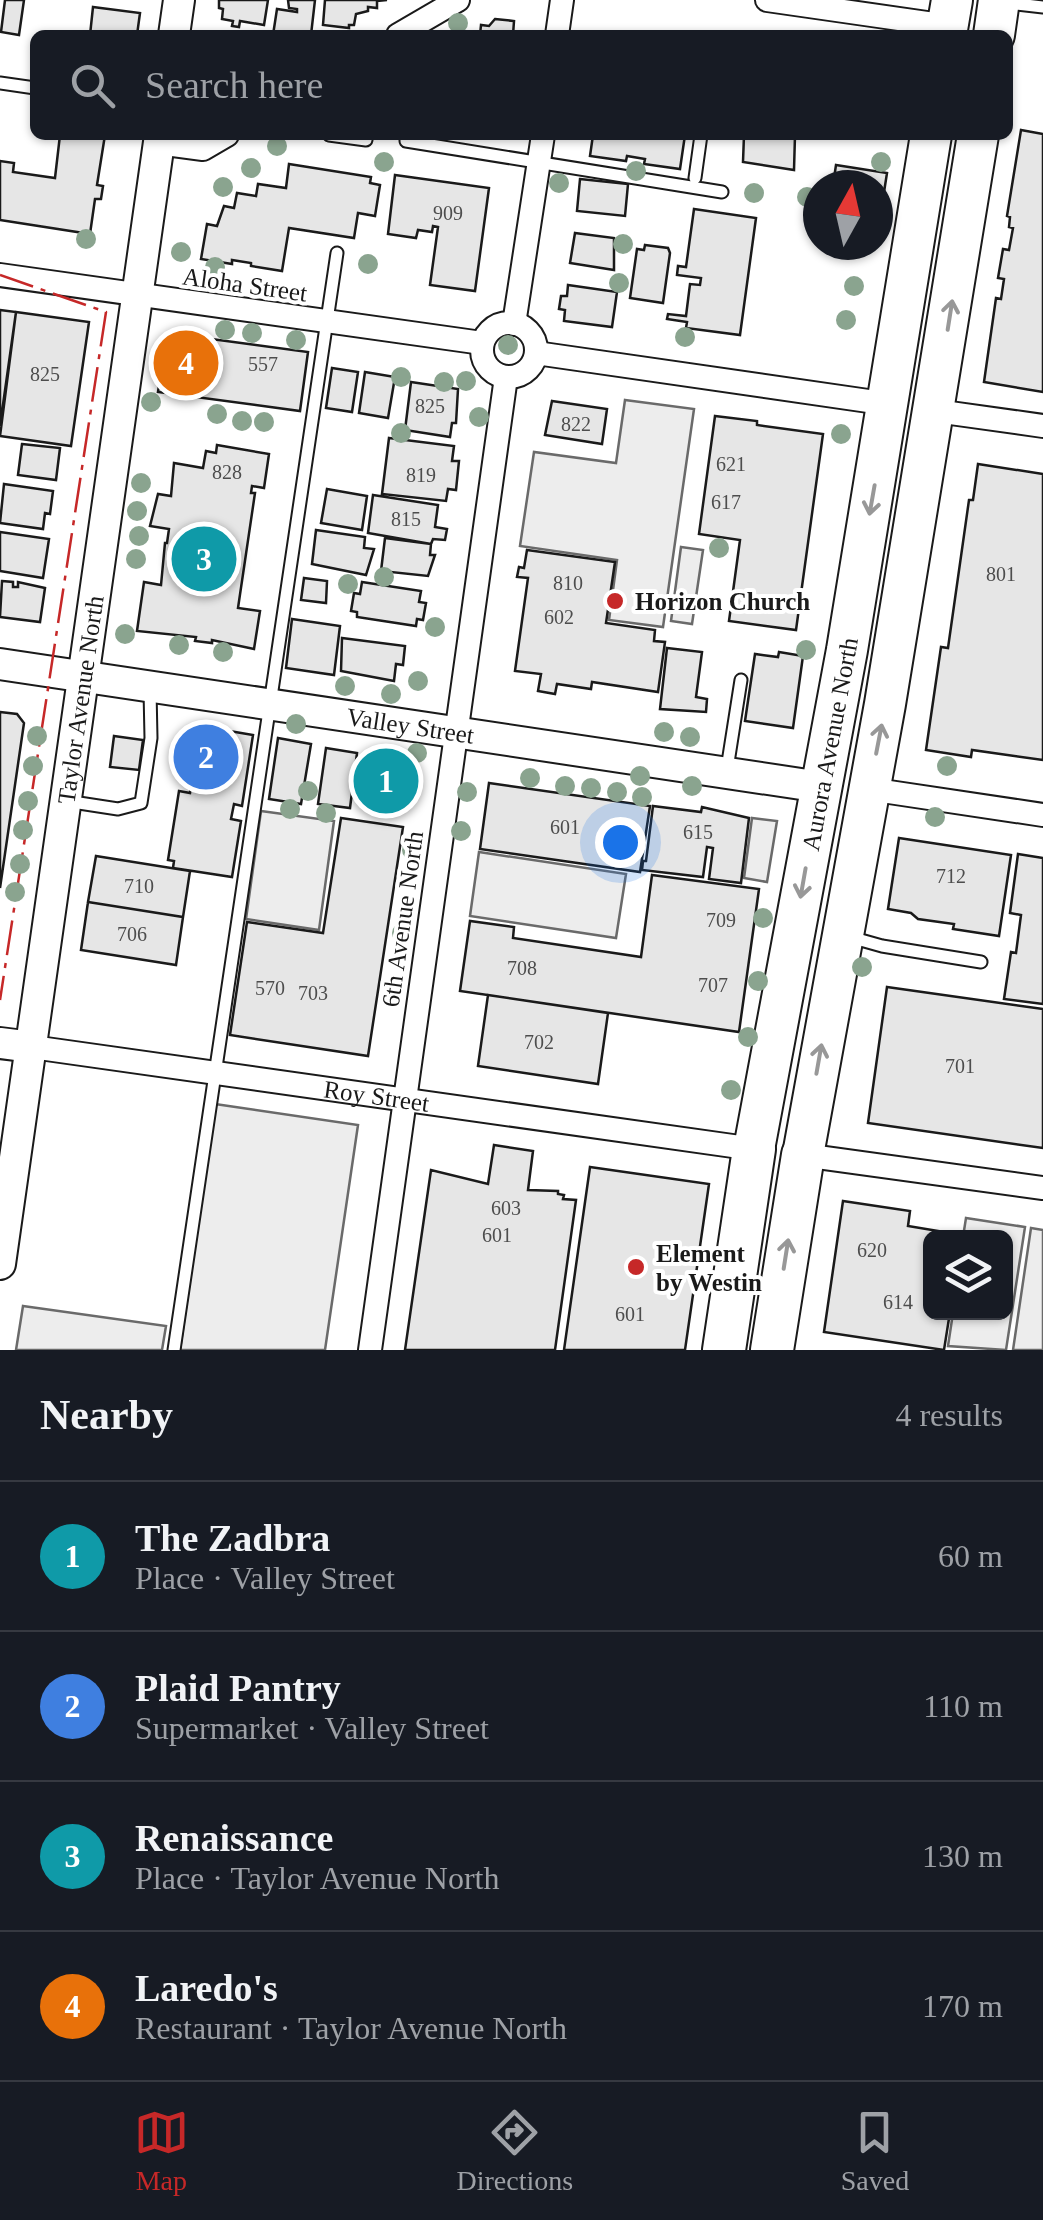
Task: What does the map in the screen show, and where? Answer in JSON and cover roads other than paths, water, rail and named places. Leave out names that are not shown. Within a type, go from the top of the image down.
[{"type":"highway","points":[[995,30],[999,1]]},
{"type":"highway","name":"Aurora Avenue North","points":[[724,1350],[754,1150],[888,404],[930,140]]},
{"type":"highway","name":"Aurora Avenue North","points":[[772,1350],[841,935],[936,411],[977,140]]},
{"type":"street","points":[[175,30],[179,0]]},
{"type":"street","points":[[407,30],[458,0]]},
{"type":"street","points":[[558,30],[562,0]]},
{"type":"street","points":[[767,0],[949,20]]},
{"type":"street","name":"Taylor Avenue North","points":[[0,1264],[159,140]]},
{"type":"street","points":[[163,140],[203,149],[218,140]]},
{"type":"street","points":[[514,324],[541,140]]},
{"type":"street","name":"Aloha Street","points":[[0,275],[482,343]]},
{"type":"street","points":[[514,324],[534,338],[536,354],[526,372],[506,377],[487,366],[482,343],[494,327],[514,324]]},
{"type":"street","points":[[536,354],[888,404]]},
{"type":"street","name":"6th Avenue North","points":[[370,1350],[506,377]]},
{"type":"street","points":[[936,411],[1043,426]]},
{"type":"street","name":"Valley Street","points":[[0,664],[821,788]]},
{"type":"street","points":[[869,789],[1043,815]]},
{"type":"street","name":"Roy Street","points":[[0,1043],[754,1150]]},
{"type":"street","points":[[803,1155],[1043,1188]]},
{"type":"lane","points":[[999,1],[1043,7]]},
{"type":"lane","points":[[0,83],[30,87]]},
{"type":"lane","points":[[695,178],[701,140]]},
{"type":"lane","points":[[406,141],[722,192]]},
{"type":"lane","points":[[174,1350],[336,253]]},
{"type":"lane","points":[[726,774],[740,680]]},
{"type":"lane","points":[[66,802],[118,809],[141,803],[151,738],[150,685]]},
{"type":"lane","points":[[841,935],[882,946],[981,962]]},
{"type":"place","name":"Laredo's","points":[[186,363]]},
{"type":"place","name":"Renaissance","points":[[204,559]]},
{"type":"place","name":"Horizon Church","points":[[615,601]]},
{"type":"place","name":"Plaid Pantry","points":[[206,757]]},
{"type":"place","name":"The Zadbra","points":[[386,781]]},
{"type":"place","name":"Element by Westin","points":[[636,1267]]}]
